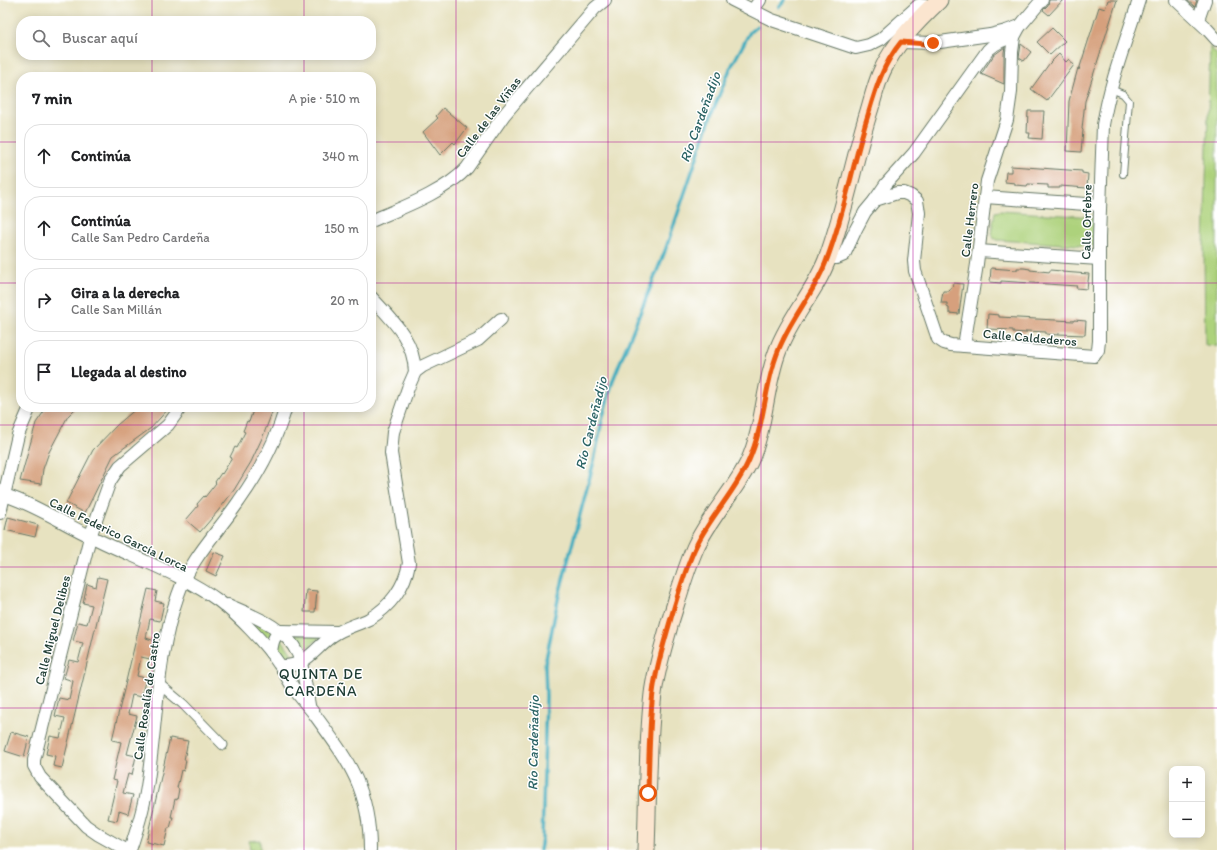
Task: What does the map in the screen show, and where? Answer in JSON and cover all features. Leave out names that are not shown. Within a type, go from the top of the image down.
[{"type":"main road","points":[[646,850],[649,743],[653,691],[659,662],[675,605],[691,558],[714,514],[733,488],[748,462],[758,433],[770,373],[778,350],[825,264],[875,91],[882,72],[888,59],[901,42],[936,3]]},
{"type":"street","name":"Calle de las Viñas","points":[[376,219],[430,194],[460,176],[504,115],[595,8],[605,0]]},
{"type":"street","points":[[732,0],[772,20],[856,48],[869,45],[881,39],[919,5],[936,3]]},
{"type":"street","points":[[753,10],[760,0]]},
{"type":"street","points":[[825,264],[844,255],[865,212],[886,184],[914,153],[974,69],[994,44],[1004,39],[1014,37],[1020,26],[1042,0]]},
{"type":"street","name":"Calle Orfebre","points":[[1094,356],[1098,350],[1099,341],[1100,205],[1103,125],[1111,89],[1139,0]]},
{"type":"street","points":[[1176,0],[1217,40]]},
{"type":"street","points":[[1198,20],[1205,0]]},
{"type":"street","points":[[901,42],[926,44],[962,40],[990,35],[1020,26]]},
{"type":"street","name":"Calle Herrero","points":[[964,346],[979,251],[987,181],[1007,120],[1010,99],[1014,37]]},
{"type":"street","name":"Calle Caldederos","points":[[875,200],[897,193],[904,193],[917,201],[919,213],[914,260],[915,271],[938,339],[951,346],[1094,356]]},
{"type":"street","points":[[985,197],[1100,205]]},
{"type":"street","points":[[979,251],[1099,259]]},
{"type":"street","points":[[281,666],[301,663],[318,647],[338,632],[378,613],[394,599],[408,572],[409,563],[391,445],[393,432],[401,407],[415,372],[413,353],[403,333],[376,303]]},
{"type":"street","points":[[415,372],[423,366],[478,340],[501,319]]},
{"type":"street","points":[[0,513],[18,435],[28,412]]},
{"type":"street","name":"Calle Miguel Delibes","points":[[126,850],[86,826],[40,777],[34,766],[34,760],[90,537],[110,481],[120,466],[168,425],[177,412]]},
{"type":"street","name":"Calle Rosalía de Castro","points":[[130,850],[142,812],[148,781],[159,684],[170,623],[178,594],[197,557],[254,479],[280,425],[284,412]]},
{"type":"street","name":"Calle Federico García Lorca","points":[[4,495],[18,500],[90,537],[203,590],[220,602],[255,634],[281,666],[295,690],[354,772],[360,786],[369,822],[370,850]]},
{"type":"street","name":"Calle Federico García Lorca","points":[[220,602],[280,631]]},
{"type":"street","points":[[271,653],[275,636],[280,631],[338,632]]},
{"type":"street","points":[[280,631],[297,652],[301,663],[310,709]]},
{"type":"street","points":[[159,684],[183,704],[223,745]]},
{"type":"lane","points":[[1111,89],[1123,94],[1129,101],[1123,174]]},
{"type":"green space","points":[[1210,47],[1217,55],[1217,346],[1205,345],[1204,248]]},
{"type":"green space","points":[[1000,211],[1094,217],[1094,246],[997,240],[993,238],[991,234],[995,212]]},
{"type":"green space","points":[[242,616],[273,631],[268,643]]},
{"type":"green space","points":[[323,634],[302,654],[291,635]]},
{"type":"green space","points":[[281,638],[295,659],[285,659],[277,653],[277,642]]},
{"type":"green space","points":[[260,840],[260,850],[250,850],[249,841]]},
{"type":"building","points":[[1049,0],[1063,0],[1049,15],[1043,10],[1048,5]]},
{"type":"building","points":[[1108,0],[1117,0],[1085,101],[1081,152],[1067,151],[1069,101],[1078,68],[1079,70],[1099,7],[1105,9]]},
{"type":"building","points":[[1187,0],[1197,0],[1195,7]]},
{"type":"building","points":[[1052,28],[1065,41],[1050,55],[1037,42]]},
{"type":"building","points":[[1021,44],[1031,52],[1024,61],[1019,58]]},
{"type":"building","points":[[1005,47],[1004,84],[981,74],[994,55]]},
{"type":"building","points":[[1059,54],[1066,62],[1069,59],[1074,65],[1047,101],[1031,89],[1049,64]]},
{"type":"building","points":[[443,108],[467,128],[455,144],[453,142],[440,155],[423,132],[438,118],[436,116]]},
{"type":"building","points":[[1028,111],[1044,111],[1042,139],[1029,138],[1030,133],[1027,133]]},
{"type":"building","points":[[1011,166],[1082,171],[1082,173],[1088,174],[1087,188],[1060,186],[1060,188],[1048,188],[1048,185],[1015,185],[1015,183],[1005,182],[1006,172],[1011,172]]},
{"type":"building","points":[[991,268],[1017,270],[1017,268],[1024,268],[1050,272],[1050,270],[1089,274],[1087,289],[1076,288],[1077,286],[1001,281],[1001,283],[990,282]]},
{"type":"building","points":[[953,283],[963,284],[959,314],[949,313],[947,303],[941,303],[943,291],[949,291],[950,288],[952,288]]},
{"type":"building","points":[[988,314],[999,315],[999,317],[1086,321],[1085,335],[1058,335],[1046,334],[1046,332],[1026,331],[1026,333],[1013,332],[1013,330],[987,329]]},
{"type":"building","points":[[44,412],[72,412],[68,416],[49,452],[43,469],[41,484],[20,481],[36,423]]},
{"type":"building","points":[[132,412],[165,412],[151,428],[113,456],[85,513],[66,503],[93,450],[117,425]]},
{"type":"building","points":[[252,412],[272,412],[251,462],[234,490],[200,532],[186,520],[198,506],[197,504],[204,496],[205,497],[216,483],[215,482],[221,473],[222,474],[232,458],[230,457],[235,447],[237,448],[245,432],[243,431],[247,421],[249,422]]},
{"type":"building","points":[[8,517],[38,525],[35,537],[5,530]]},
{"type":"building","points":[[214,552],[225,556],[216,576],[206,571]]},
{"type":"building","points":[[98,577],[107,579],[62,768],[53,766],[55,756],[46,754],[50,736],[60,738],[65,718],[55,716],[59,698],[69,700],[73,681],[64,678],[69,660],[78,662],[83,643],[73,641],[78,622],[87,624],[92,605],[83,603],[87,584],[96,587]]},
{"type":"building","points":[[148,589],[157,591],[155,601],[164,603],[160,621],[150,619],[146,638],[155,641],[150,659],[141,657],[137,676],[146,678],[141,697],[132,695],[128,714],[137,716],[127,754],[136,756],[132,775],[128,774],[123,793],[133,795],[128,814],[119,811],[117,821],[108,819],[117,781],[112,780],[121,742],[112,740]]},
{"type":"building","points":[[306,590],[317,591],[315,612],[304,612]]},
{"type":"building","points":[[11,732],[29,737],[24,757],[5,751]]},
{"type":"building","points":[[170,738],[188,741],[184,760],[186,760],[184,771],[181,770],[177,788],[179,789],[177,800],[175,799],[171,817],[173,817],[170,828],[168,828],[164,846],[146,842]]},
{"type":"waterway","name":"Río Cardeñadijo","points":[[779,7],[785,0]]},
{"type":"waterway","name":"Río Cardeñadijo","points":[[540,850],[543,809],[546,697],[545,664],[559,595],[594,461],[603,416],[613,380],[665,251],[713,110],[730,69],[750,32],[757,26]]},
{"type":"district","name":"QUINTA DE CARDEÑA","points":[[321,682]]},
{"type":"route","points":[[648,793],[653,691],[659,662],[675,605],[691,558],[714,514],[733,488],[748,462],[758,433],[770,373],[778,350],[789,328],[813,289],[828,258],[864,125],[875,91],[888,59],[901,42],[926,44],[933,43]]}]
